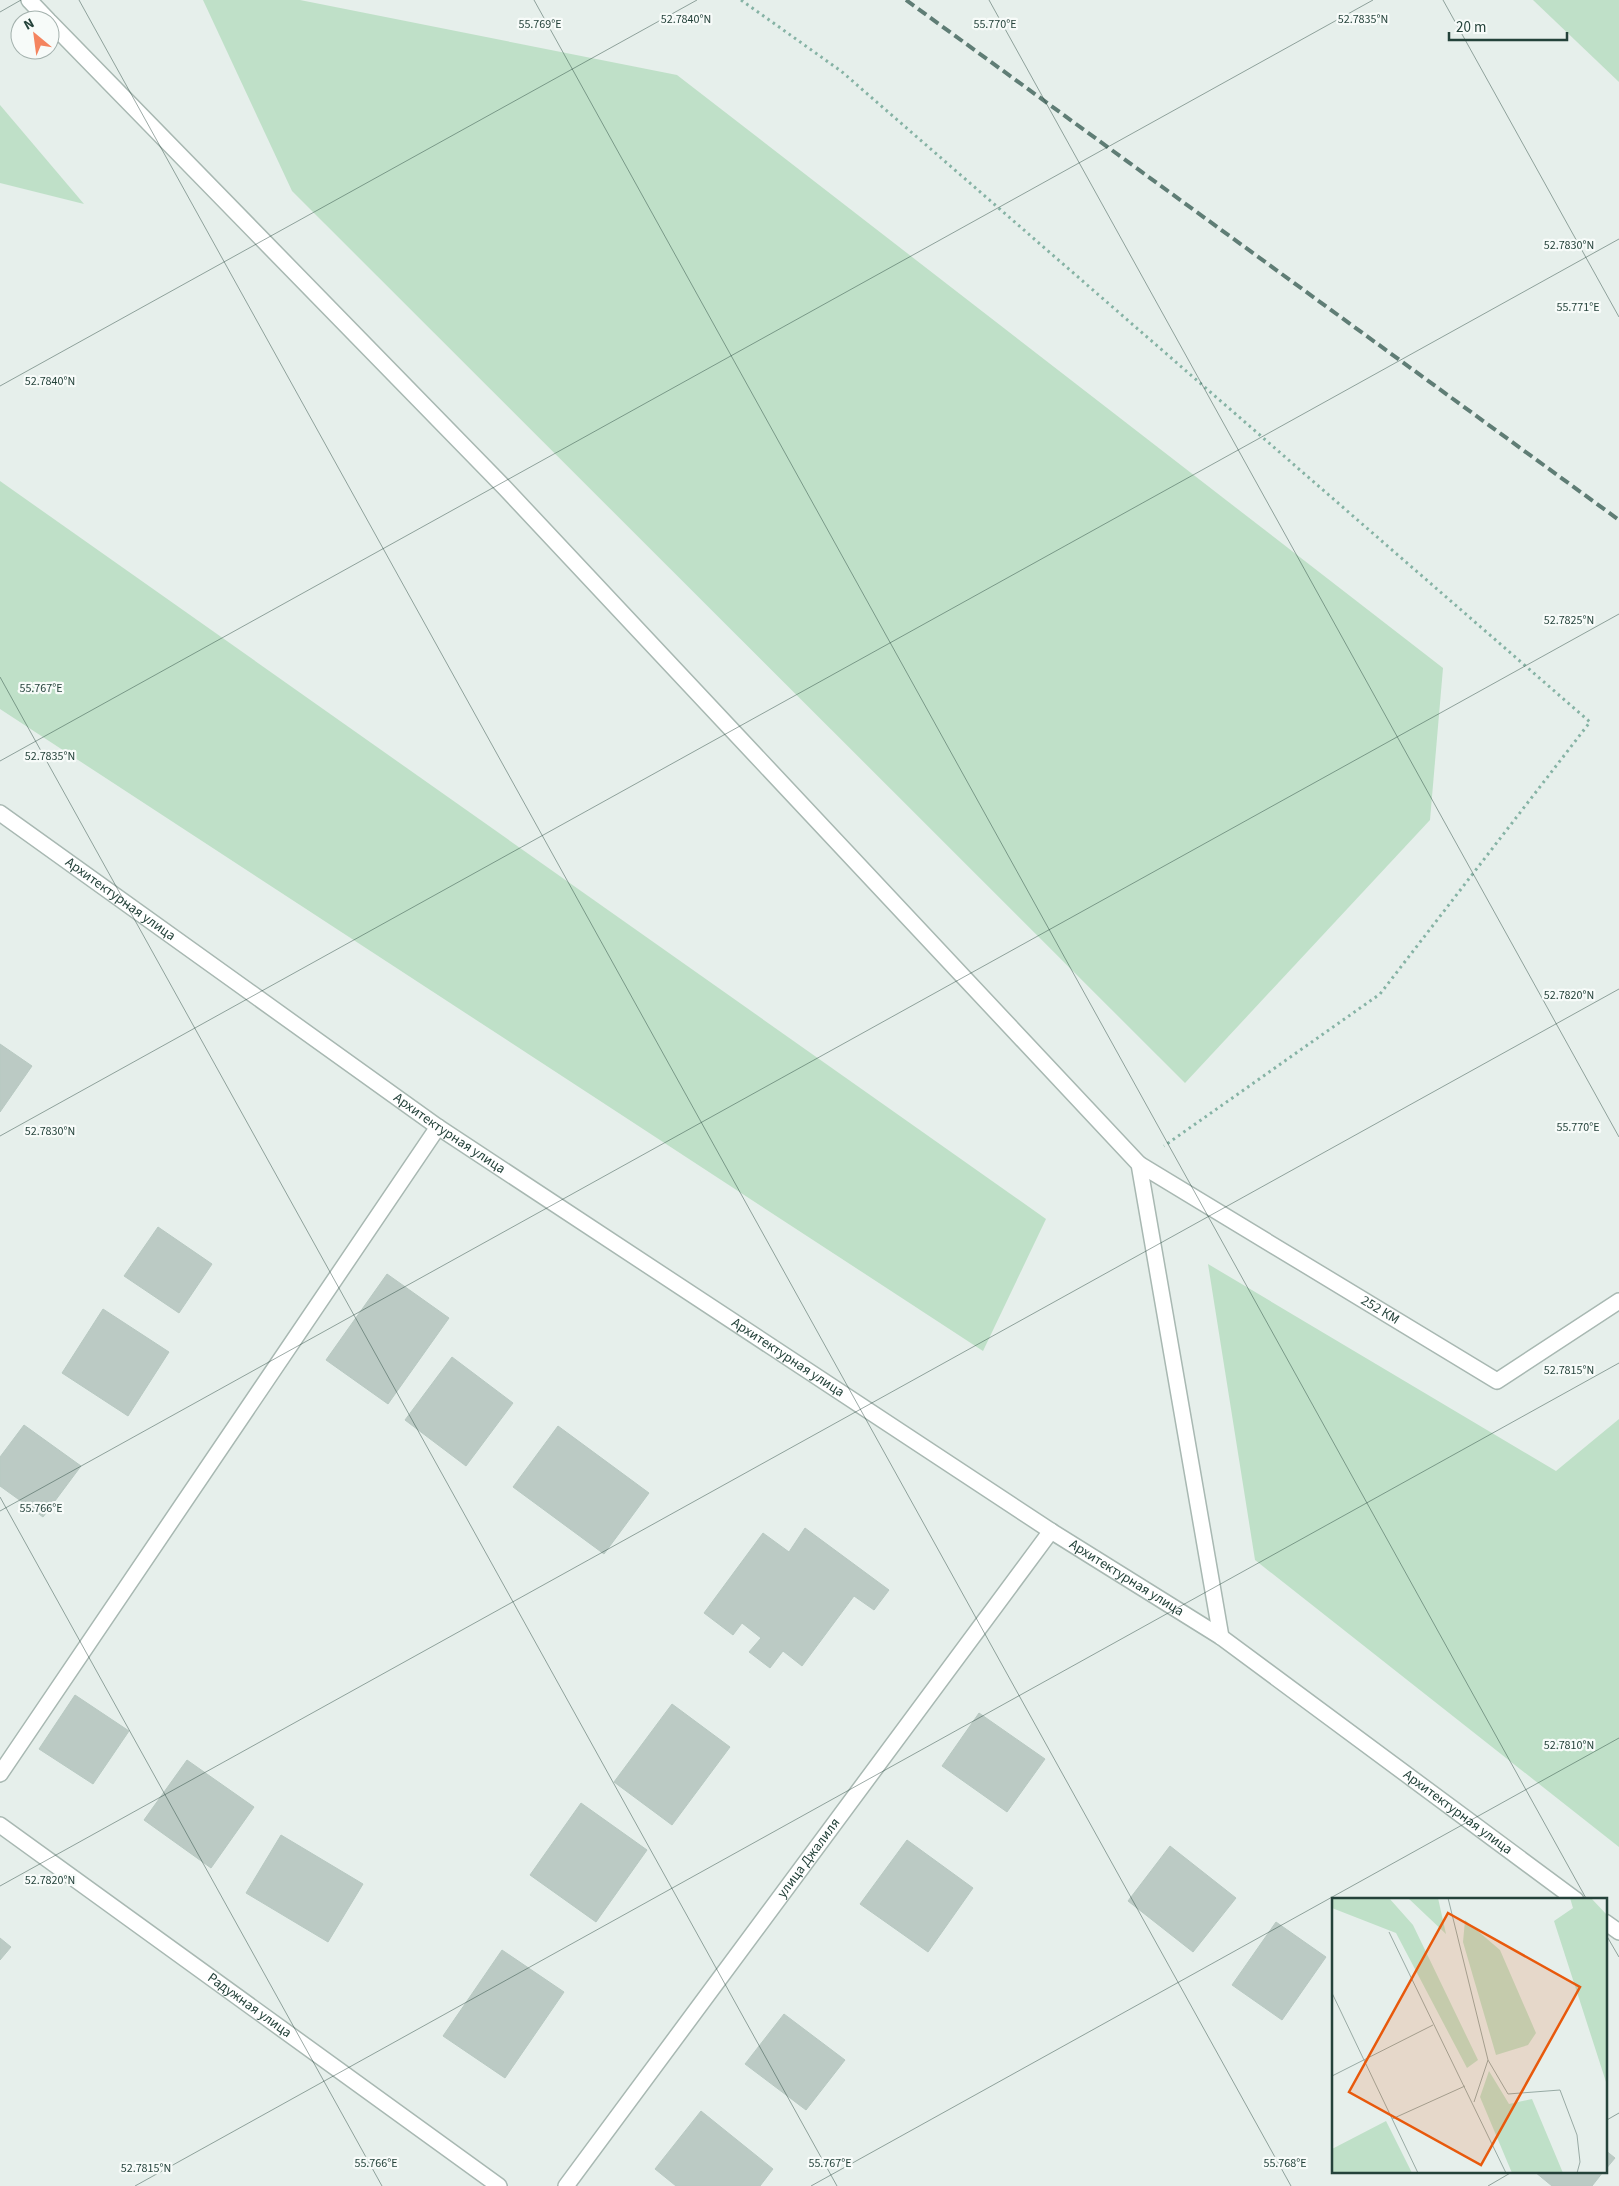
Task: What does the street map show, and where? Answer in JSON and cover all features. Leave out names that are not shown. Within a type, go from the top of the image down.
[{"type":"street","points":[[29,0],[39,10]]},
{"type":"street","points":[[60,32],[504,487],[1139,1164],[1221,1637]]},
{"type":"street","name":"Архитектурная улица","points":[[0,813],[438,1127],[1051,1531],[1221,1637],[1573,1898]]},
{"type":"street","points":[[0,1774],[438,1127]]},
{"type":"street","name":"252 КМ","points":[[1139,1164],[1497,1381],[1619,1302]]},
{"type":"street","name":"улица Джалиля","points":[[566,2186],[1051,1531]]},
{"type":"street","name":"Радужная улица","points":[[0,1825],[499,2186]]},
{"type":"street","points":[[1606,1923],[1619,1932]]},
{"type":"path","points":[[741,0],[841,71],[1590,722],[1380,994],[1139,1164]]},
{"type":"green space","points":[[203,0],[300,0],[677,75],[1443,668],[1430,820],[1185,1083],[292,191]]},
{"type":"green space","points":[[1533,0],[1619,0],[1619,82]]},
{"type":"green space","points":[[0,105],[84,204],[0,183]]},
{"type":"green space","points":[[0,481],[1046,1219],[983,1351],[0,709]]},
{"type":"green space","points":[[1208,1264],[1556,1471],[1619,1419],[1619,1847],[1255,1560]]},
{"type":"building","points":[[0,1044],[32,1066],[0,1112]]},
{"type":"building","points":[[158,1227],[212,1264],[179,1313],[124,1276]]},
{"type":"building","points":[[387,1274],[449,1318],[388,1404],[326,1360]]},
{"type":"building","points":[[103,1309],[169,1352],[128,1416],[62,1373]]},
{"type":"building","points":[[452,1357],[513,1403],[466,1466],[405,1420]]},
{"type":"building","points":[[24,1425],[81,1466],[43,1517],[0,1486],[0,1457]]},
{"type":"building","points":[[558,1426],[649,1493],[604,1554],[513,1487]]},
{"type":"building","points":[[805,1528],[889,1590],[874,1610],[854,1596],[802,1666],[783,1651],[770,1668],[749,1652],[761,1638],[742,1623],[733,1635],[704,1613],[763,1533],[789,1552]]},
{"type":"building","points":[[75,1695],[129,1731],[93,1784],[39,1749]]},
{"type":"building","points":[[672,1704],[730,1747],[672,1825],[614,1782]]},
{"type":"building","points":[[979,1713],[1045,1759],[1007,1812],[942,1766]]},
{"type":"building","points":[[187,1760],[254,1807],[211,1868],[144,1820]]},
{"type":"building","points":[[581,1803],[647,1850],[596,1922],[530,1875]]},
{"type":"building","points":[[281,1835],[363,1884],[328,1942],[246,1893]]},
{"type":"building","points":[[907,1840],[973,1888],[928,1952],[860,1904]]},
{"type":"building","points":[[1170,1846],[1236,1898],[1193,1952],[1128,1901]]},
{"type":"building","points":[[1276,1922],[1326,1957],[1282,2020],[1232,1985]]},
{"type":"building","points":[[0,1938],[11,1947],[0,1960]]},
{"type":"building","points":[[502,1950],[564,1992],[505,2078],[443,2036]]},
{"type":"building","points":[[784,2014],[845,2060],[806,2110],[745,2064]]},
{"type":"building","points":[[701,2111],[773,2169],[760,2186],[676,2186],[655,2169]]},
{"type":"building","points":[[1606,2151],[1615,2158],[1606,2169]]},
{"type":"building","points":[[1537,2174],[1601,2174],[1592,2186],[1552,2186]]},
{"type":"railway","points":[[906,0],[1619,520]]}]
